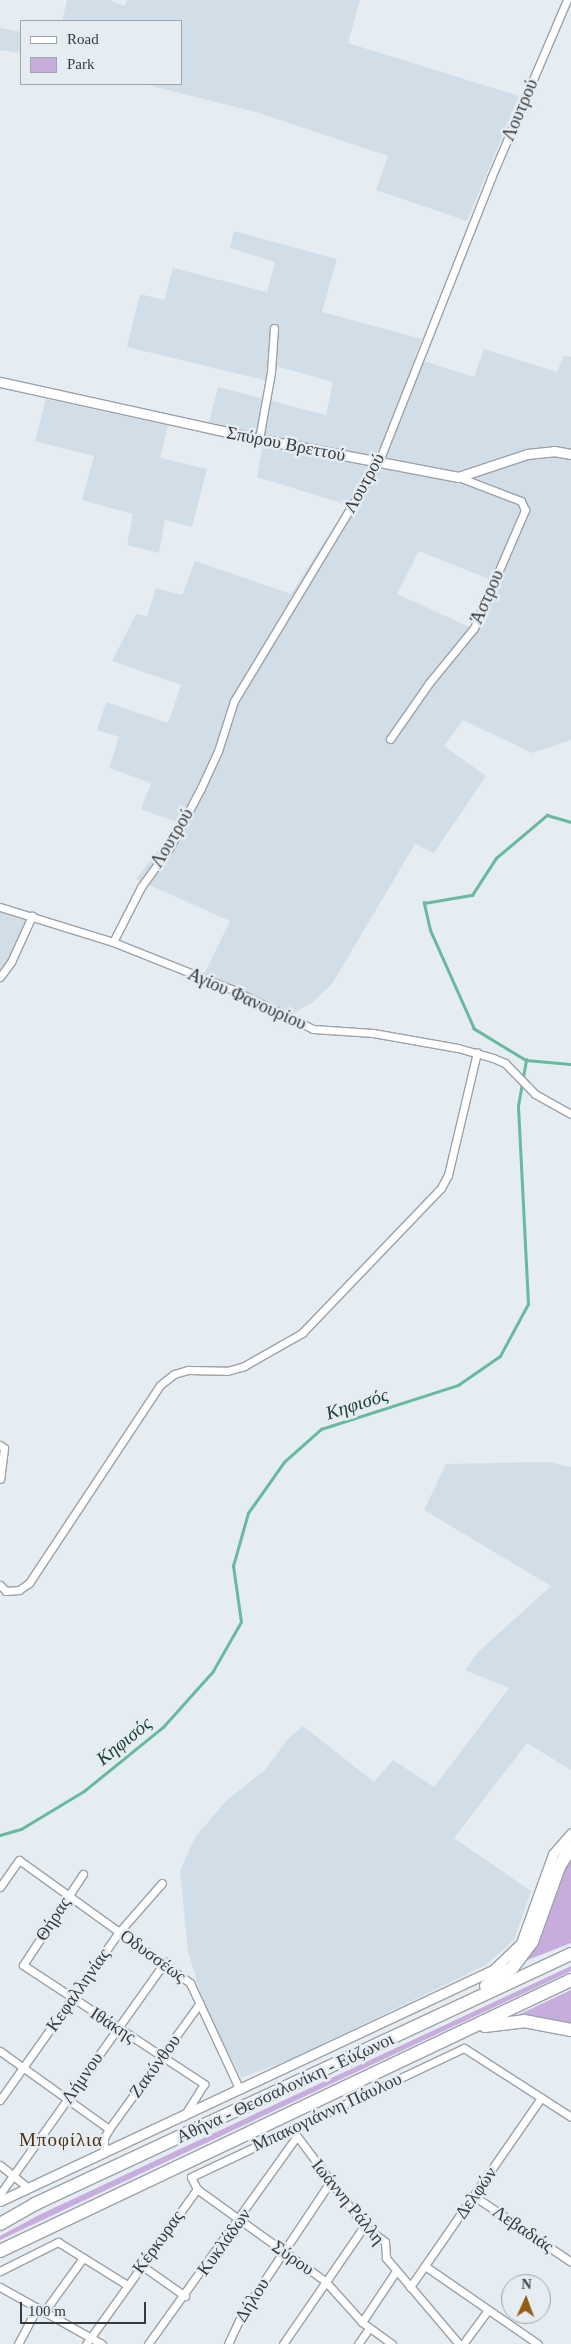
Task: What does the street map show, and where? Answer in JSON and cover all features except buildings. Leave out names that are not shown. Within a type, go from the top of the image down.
[{"type":"highway","points":[[437,2017],[501,1977],[523,1956],[538,1928],[559,1867],[571,1848]]},
{"type":"highway","name":"Αθήνα - Θεσσαλονίκη - Εύζωνοι","points":[[0,2224],[35,2204],[571,1954]]},
{"type":"highway","name":"Αθήνα - Θεσσαλονίκη - Εύζωνοι","points":[[0,2251],[571,1980]]},
{"type":"highway","points":[[454,2034],[512,2021],[571,2030]]},
{"type":"highway","points":[[0,2220],[35,2204]]},
{"type":"street","name":"Λουτρού","points":[[113,942],[141,887],[170,848],[201,788],[218,751],[234,702],[379,461],[487,187],[566,0]]},
{"type":"street","points":[[259,439],[271,372],[274,328]]},
{"type":"street","name":"Σπύρου Βρεττού","points":[[0,382],[259,439],[458,477],[527,454],[547,451],[571,454]]},
{"type":"street","name":"Άστρου","points":[[390,739],[429,683],[474,628],[525,510],[522,501],[458,477]]},
{"type":"street","name":"Αγίου Φανουρίου","points":[[0,908],[32,916],[113,942],[231,989],[313,1029],[354,1030],[477,1052],[505,1063],[535,1094],[571,1114]]},
{"type":"street","points":[[0,977],[11,962],[32,916]]},
{"type":"street","points":[[0,1585],[6,1591],[19,1590],[29,1583],[160,1385],[174,1374],[188,1370],[227,1371],[244,1366],[302,1333],[441,1188],[448,1176],[477,1052]]},
{"type":"street","points":[[0,1445],[4,1448],[0,1479]]},
{"type":"street","points":[[0,2201],[240,2090],[502,1964],[525,1936],[553,1854],[571,1833]]},
{"type":"street","name":"Οδυσσέως","points":[[0,1888],[19,1860],[119,1932],[165,1962],[190,1983],[240,2090]]},
{"type":"street","name":"Θήρας","points":[[23,1965],[83,1874]]},
{"type":"street","name":"Κεφαλληνίας","points":[[0,2100],[119,1932],[162,1883]]},
{"type":"street","name":"Λήμνου","points":[[0,2194],[165,1962]]},
{"type":"street","name":"Ιθάκης","points":[[23,1965],[204,2084],[184,2116]]},
{"type":"street","name":"Ζακύνθου","points":[[109,2129],[200,2003]]},
{"type":"street","name":"Μπακογιάννη Πάυλου","points":[[191,2177],[291,2128],[464,2048],[541,2098]]},
{"type":"street","points":[[0,2051],[109,2129],[104,2138],[104,2153]]},
{"type":"street","points":[[541,2098],[571,2117]]},
{"type":"street","name":"Δελφών","points":[[410,2287],[541,2098]]},
{"type":"street","name":"Ιωάννη Ράλλη","points":[[291,2128],[296,2138],[364,2226],[385,2242],[386,2258],[396,2271],[461,2344]]},
{"type":"street","name":"Κυκλάδων","points":[[148,2344],[185,2296],[296,2138]]},
{"type":"street","points":[[0,2165],[28,2188]]},
{"type":"street","name":"Σύρου","points":[[191,2177],[197,2188],[325,2281],[362,2322],[392,2344]]},
{"type":"street","name":"Δήλου","points":[[228,2344],[236,2324],[330,2182]]},
{"type":"street","name":"Κέρκυρας","points":[[87,2340],[197,2188]]},
{"type":"street","name":"Λεβαδιάς","points":[[474,2196],[571,2262]]},
{"type":"street","points":[[283,2344],[364,2226]]},
{"type":"street","points":[[0,2271],[58,2242],[127,2285]]},
{"type":"street","points":[[44,2312],[83,2258]]},
{"type":"street","points":[[141,2265],[185,2296]]},
{"type":"street","points":[[425,2266],[538,2344]]},
{"type":"street","points":[[362,2322],[396,2271]]},
{"type":"street","points":[[0,2287],[44,2312],[87,2340],[102,2344]]},
{"type":"street","points":[[18,2344],[37,2308]]},
{"type":"street","points":[[461,2344],[488,2310]]},
{"type":"street","points":[[358,2344],[369,2328]]},
{"type":"shaded area","points":[[67,0],[109,0],[125,6],[127,0],[360,0],[348,43],[519,96],[467,221],[376,190],[388,156],[256,112],[148,85],[182,85],[182,20],[62,20]]},
{"type":"shaded area","points":[[0,28],[20,32],[20,53],[0,50]]},
{"type":"shaded area","points":[[234,231],[337,259],[322,312],[422,339],[414,358],[474,377],[484,349],[557,372],[564,355],[571,357],[571,740],[532,753],[463,720],[444,746],[486,776],[434,853],[415,844],[332,984],[314,1001],[283,1020],[201,980],[230,921],[136,879],[179,823],[141,809],[151,783],[109,768],[119,737],[97,730],[106,702],[168,723],[181,685],[112,661],[136,614],[147,616],[156,588],[182,595],[195,561],[291,594],[348,505],[257,477],[262,448],[206,434],[218,387],[326,415],[333,382],[276,366],[273,382],[127,347],[140,294],[164,300],[173,268],[267,292],[275,262],[230,248]],"holes":[[[419,551],[491,580],[472,628],[397,594]]]},
{"type":"shaded area","points":[[46,399],[168,425],[160,458],[207,469],[192,527],[165,520],[159,553],[127,545],[133,514],[82,500],[94,456],[35,441]]},
{"type":"shaded area","points":[[0,903],[37,913],[0,983]]},
{"type":"shaded area","points":[[548,1462],[571,1467],[571,1770],[527,1743],[454,1838],[531,1891],[514,1940],[486,1965],[291,2059],[241,2078],[205,2007],[188,1952],[180,1870],[196,1836],[227,1800],[265,1770],[288,1739],[303,1726],[374,1782],[393,1760],[434,1787],[509,1688],[465,1670],[478,1652],[551,1586],[424,1510],[446,1464]]},
{"type":"green space","points":[[571,1853],[571,1943],[525,1961],[541,1936]]},
{"type":"green space","points":[[571,1966],[571,1971],[0,2240],[0,2236],[39,2215]]},
{"type":"green space","points":[[571,1990],[571,2025],[519,2015],[520,2014]]},
{"type":"waterway","points":[[525,1060],[474,1029],[430,930],[424,903],[472,895],[496,858],[547,815],[571,822]]},
{"type":"waterway","name":"Κηφισός","points":[[0,1835],[21,1829],[84,1791],[163,1727],[213,1671],[241,1622],[233,1566],[248,1513],[284,1462],[321,1429],[458,1385],[500,1356],[528,1304],[518,1106],[526,1060],[571,1064]]},
{"type":"district","name":"Μποφίλια","points":[[61,2140]]}]
